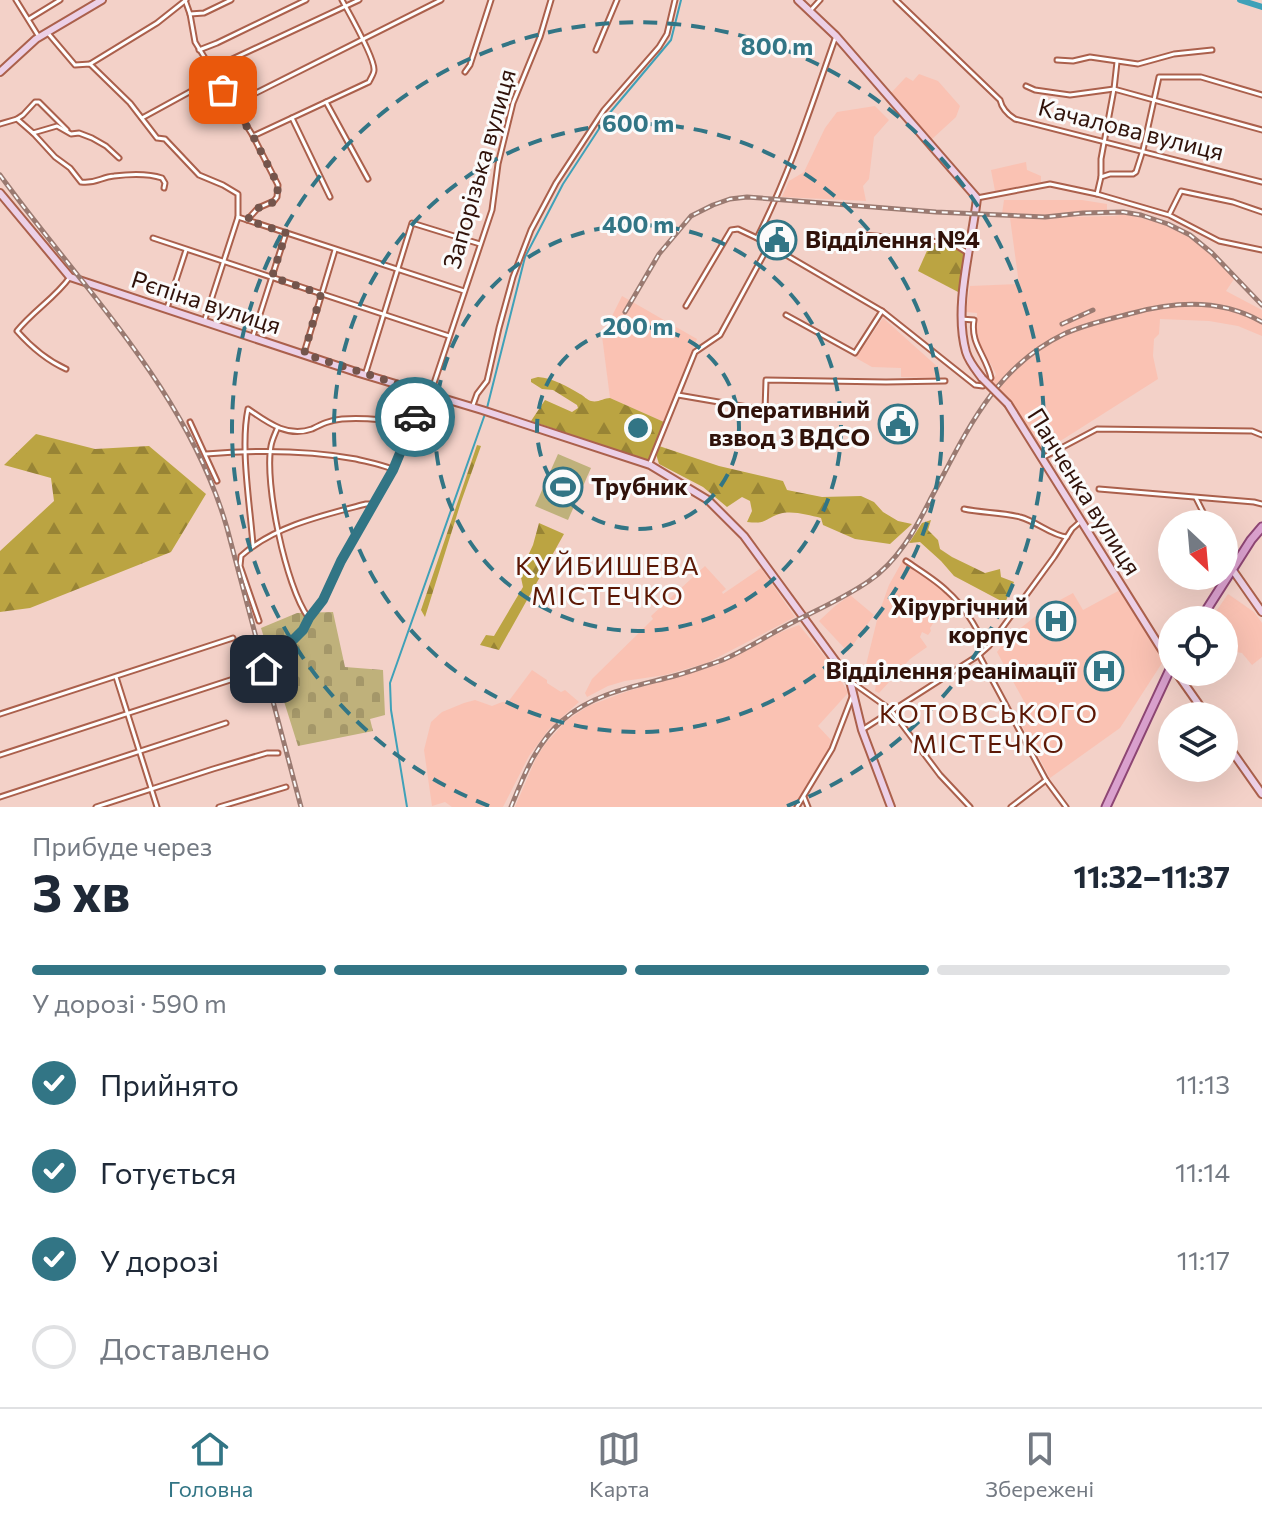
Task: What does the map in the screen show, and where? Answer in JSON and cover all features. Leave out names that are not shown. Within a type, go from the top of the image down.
[{"type":"main road","points":[[1238,557],[1262,527]]},
{"type":"main road","points":[[1106,807],[1162,686]]},
{"type":"street","points":[[16,0],[39,37]]},
{"type":"street","points":[[29,20],[60,0]]},
{"type":"street","points":[[0,72],[39,37],[102,0]]},
{"type":"street","points":[[47,32],[75,65],[90,64],[157,23],[186,0],[195,42],[253,136],[278,185],[277,197],[271,204],[258,208],[247,220]]},
{"type":"street","points":[[190,14],[204,13],[231,0]]},
{"type":"street","points":[[199,50],[306,0]]},
{"type":"street","points":[[253,136],[369,82],[375,72],[342,0]]},
{"type":"street","points":[[207,63],[228,61],[359,0]]},
{"type":"street","points":[[234,105],[441,0]]},
{"type":"street","points":[[465,72],[491,0]]},
{"type":"street","name":"Запорізька вулиця","points":[[0,755],[264,669],[303,630],[323,600],[341,561],[393,470],[427,394],[492,210],[498,164],[513,103],[540,37],[551,0]]},
{"type":"street","points":[[596,50],[617,0]]},
{"type":"street","points":[[473,408],[477,394],[487,381],[513,277],[531,230],[556,183],[604,110],[659,47],[667,34],[675,0]]},
{"type":"street","points":[[798,0],[836,36],[977,198],[1050,184],[1169,215],[1219,241],[1262,250]]},
{"type":"street","points":[[810,11],[820,0]]},
{"type":"street","name":"Качалова вулиця","points":[[896,0],[1000,100],[1001,107],[1008,115],[1262,182]]},
{"type":"street","points":[[757,238],[787,174],[836,36]]},
{"type":"street","points":[[1057,60],[1073,61],[1090,57],[1138,64],[1174,54],[1212,50]]},
{"type":"street","points":[[1097,194],[1117,61]]},
{"type":"street","points":[[90,64],[130,103],[157,138],[165,139],[199,175],[238,194],[238,217],[204,322]]},
{"type":"street","points":[[141,119],[206,83],[213,75]]},
{"type":"street","points":[[1101,177],[1136,172],[1159,77],[1201,77],[1262,95]]},
{"type":"street","points":[[1026,86],[1070,95],[1114,89],[1262,130]]},
{"type":"street","points":[[0,124],[17,119],[35,102],[39,102],[71,134]]},
{"type":"street","points":[[326,102],[368,179]]},
{"type":"street","points":[[292,118],[330,197]]},
{"type":"street","points":[[17,119],[81,182],[92,183],[114,176],[150,175],[162,178],[164,188]]},
{"type":"street","points":[[33,133],[57,126],[71,134],[79,133],[92,138],[119,158]]},
{"type":"street","points":[[1169,215],[1181,191],[1233,202],[1262,212]]},
{"type":"street","points":[[0,193],[70,277],[17,331],[44,357],[66,369]]},
{"type":"street","name":"Панченка вулиця","points":[[977,198],[961,319],[967,353],[982,378],[1008,404],[1158,643]]},
{"type":"street","points":[[238,217],[464,291]]},
{"type":"street","points":[[365,375],[412,223],[480,244]]},
{"type":"street","points":[[686,306],[731,230],[738,229],[882,311],[975,385],[983,386],[991,378],[972,331],[974,320],[961,319]]},
{"type":"street","points":[[252,338],[286,233]]},
{"type":"street","points":[[864,235],[952,243],[968,253]]},
{"type":"street","points":[[153,238],[449,336]]},
{"type":"street","points":[[650,465],[695,352],[720,335],[769,245]]},
{"type":"street","points":[[167,309],[186,250]]},
{"type":"street","points":[[304,354],[335,250]]},
{"type":"street","name":"Рєпіна вулиця","points":[[70,277],[650,465],[708,500],[730,520],[850,681]]},
{"type":"street","points":[[786,315],[855,353],[882,311]]},
{"type":"street","points":[[678,395],[765,410],[766,380],[945,381]]},
{"type":"street","points":[[253,545],[246,451],[248,409],[277,429],[287,431],[308,430],[344,418],[384,419],[413,424]]},
{"type":"street","points":[[190,422],[217,481]]},
{"type":"street","points":[[277,429],[270,451],[278,532],[294,589],[309,618]]},
{"type":"street","points":[[1041,458],[1097,429],[1252,431],[1262,435]]},
{"type":"street","points":[[206,454],[270,451],[340,456],[382,464],[393,470]]},
{"type":"street","points":[[1099,489],[1262,504]]},
{"type":"street","points":[[1196,498],[1202,510]]},
{"type":"street","points":[[259,621],[240,566],[241,556],[253,545],[278,532],[328,514],[373,504]]},
{"type":"street","points":[[964,509],[1021,517],[1067,537]]},
{"type":"street","points":[[862,730],[979,655],[1081,521]]},
{"type":"street","points":[[906,561],[945,588],[979,631],[986,648]]},
{"type":"street","points":[[1238,575],[1259,602],[1262,612]]},
{"type":"street","points":[[0,714],[233,638]]},
{"type":"street","points":[[979,655],[1046,780],[1065,807]]},
{"type":"street","points":[[115,676],[157,807]]},
{"type":"street","points":[[850,681],[862,730],[891,807]]},
{"type":"street","points":[[850,681],[891,710],[940,775],[970,807]]},
{"type":"street","points":[[797,807],[832,749],[853,693]]},
{"type":"street","points":[[0,797],[226,723]]},
{"type":"street","points":[[96,807],[267,753],[278,753]]},
{"type":"street","points":[[1238,760],[1262,794]]},
{"type":"street","points":[[1011,807],[1046,780]]},
{"type":"street","points":[[219,807],[286,787]]},
{"type":"street","points":[[804,797],[808,807]]},
{"type":"shaded area","points":[[919,74],[938,81],[960,106],[956,117],[932,139],[891,93],[906,77],[913,81]]},
{"type":"shaded area","points":[[875,106],[889,120],[874,137],[869,179],[863,186],[866,201],[782,197],[789,181],[804,172],[825,128],[837,112]]},
{"type":"shaded area","points":[[1026,162],[1027,170],[1041,176],[1041,182],[995,191],[991,170]]},
{"type":"shaded area","points":[[1004,200],[1082,200],[1107,204],[1107,210],[1057,216],[1002,214]]},
{"type":"shaded area","points":[[1124,214],[1163,223],[1198,242],[1234,279],[1226,291],[1262,310],[1262,336],[1238,326],[1209,321],[1160,319],[1153,356],[1158,379],[1043,452],[1020,414],[992,382],[996,374],[977,338],[977,313],[966,312],[970,286],[1019,284],[1010,218]]},
{"type":"shaded area","points":[[622,296],[697,339],[664,422],[610,398],[602,336]]},
{"type":"shaded area","points":[[883,318],[940,369],[940,378],[901,377],[901,368],[872,367],[856,358]]},
{"type":"shaded area","points":[[903,560],[948,594],[959,607],[950,619],[936,619],[928,635],[922,632],[920,637],[927,647],[910,659],[879,693],[875,691],[878,673],[865,669],[878,616],[889,585]]},
{"type":"shaded area","points":[[705,566],[726,589],[723,594],[761,568],[795,617],[707,663],[665,675],[625,681],[587,697],[585,693],[592,679],[653,619],[651,616]]},
{"type":"shaded area","points":[[1120,590],[1158,650],[1158,669],[1120,728],[1050,778],[1018,718],[1028,713],[1026,705],[997,652],[1007,639],[1047,607],[1073,593],[1083,610]]},
{"type":"shaded area","points":[[1228,594],[1254,612],[1262,623],[1262,657],[1252,665],[1238,652],[1238,606],[1220,606]]},
{"type":"shaded area","points":[[850,595],[874,615],[848,652],[819,621]]},
{"type":"shaded area","points":[[799,625],[835,669],[848,693],[818,726],[831,740],[793,807],[515,807],[536,758],[546,743],[566,721],[588,706],[718,665]]},
{"type":"shaded area","points":[[532,670],[579,702],[549,729],[529,756],[503,807],[452,807],[445,802],[432,806],[424,750],[431,722],[442,712],[475,700],[492,706],[508,702]]},
{"type":"green space","points":[[930,244],[952,247],[965,254],[960,293],[918,271]]},
{"type":"green space","points":[[538,377],[560,383],[590,400],[610,398],[664,422],[649,461],[531,421],[545,400],[572,412],[578,408],[553,390],[542,389],[531,382],[531,379]]},
{"type":"green space","points":[[36,434],[95,449],[149,446],[206,494],[171,552],[30,608],[0,612],[0,551],[54,501],[51,478],[4,465]]},
{"type":"green space","points":[[477,445],[481,446],[425,617],[421,610]]},
{"type":"green space","points":[[659,446],[719,466],[783,481],[787,490],[822,497],[861,496],[898,521],[912,524],[890,544],[855,539],[823,525],[821,518],[800,513],[784,513],[762,522],[747,522],[752,511],[750,501],[742,497],[727,507],[703,487],[659,464],[656,454]]},
{"type":"green space","name":"Трубник","points":[[558,454],[591,468],[568,520],[535,506]]},
{"type":"green space","points":[[931,520],[928,530],[938,540],[940,549],[985,573],[1000,569],[1001,577],[1014,582],[1005,603],[954,576],[920,542],[909,543],[922,523]]},
{"type":"green space","points":[[539,523],[564,534],[499,650],[480,645],[486,635],[494,636],[523,587],[520,573]]},
{"type":"green space","points":[[333,612],[345,667],[383,670],[385,715],[370,719],[373,731],[298,746],[261,628],[297,613]]},
{"type":"waterway","points":[[487,408],[525,257],[563,184],[608,115],[671,40],[681,0]]},
{"type":"waterway","points":[[1240,0],[1262,7]]},
{"type":"waterway","points":[[407,807],[391,710],[390,683],[485,414]]},
{"type":"railway","points":[[0,175],[129,342],[186,431],[209,478],[227,528],[301,807]]},
{"type":"railway","points":[[625,312],[659,254],[691,216],[730,199],[747,197],[1045,217],[1123,212],[1141,215],[1190,235],[1212,253],[1262,305]]},
{"type":"railway","points":[[511,807],[538,749],[554,729],[575,711],[616,692],[720,661],[849,594],[879,573],[912,534],[984,405],[1018,365],[1039,348],[1081,327],[1166,306],[1215,306],[1262,322]]},
{"type":"railway","points":[[1062,324],[1093,310]]},
{"type":"way so far","points":[[223,90],[253,136],[278,185],[274,201],[258,208],[247,220],[286,233],[272,277],[321,294],[304,354],[423,392],[415,417]]},
{"type":"place","name":"Відділення №4","points":[[777,240]]},
{"type":"place","name":"Оперативний взвод 3 ВДСО","points":[[898,424]]},
{"type":"place","name":"Трубник","points":[[563,487]]},
{"type":"place","name":"Хірургічний корпус","points":[[1056,621]]},
{"type":"place","name":"Відділення реанімації","points":[[1104,671]]},
{"type":"district","name":"КУЙБИШЕВА МІСТЕЧКО","points":[[608,581]]},
{"type":"district","name":"КОТОВСЬКОГО МІСТЕЧКО","points":[[989,729]]},
{"type":"route","points":[[264,669],[303,630],[323,600],[341,561],[393,470],[415,417]]}]
